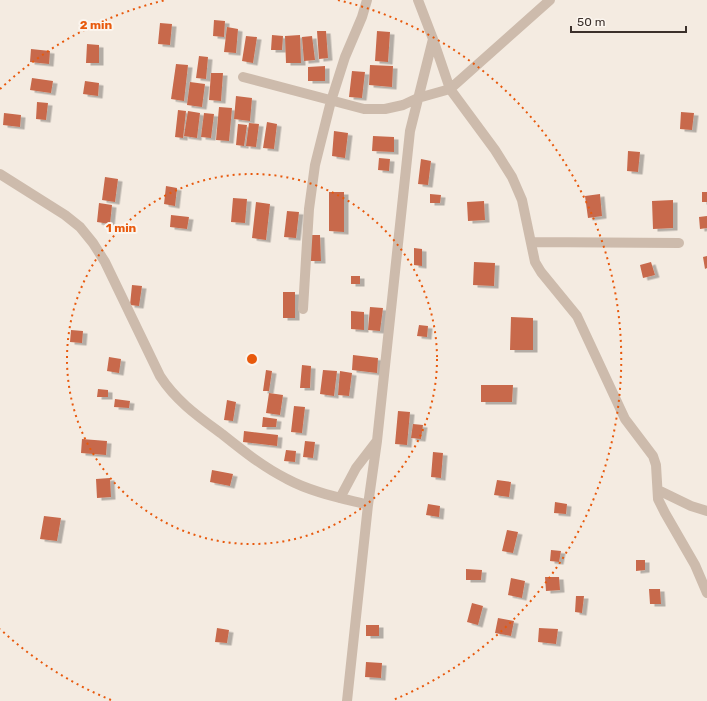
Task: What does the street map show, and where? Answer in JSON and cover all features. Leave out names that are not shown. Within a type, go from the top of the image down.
[{"type":"street","points":[[303,309],[309,209],[315,165],[331,101],[345,57],[362,17],[367,0]]},
{"type":"street","points":[[418,0],[450,89],[495,150],[512,177],[522,200],[535,262],[540,272],[577,316],[625,419],[653,456],[656,465],[658,499],[695,565],[707,593]]},
{"type":"street","points":[[243,77],[364,109],[385,109],[403,105],[418,98],[450,89],[550,0]]},
{"type":"street","points":[[347,701],[368,505],[377,441],[410,131],[433,39]]},
{"type":"street","points":[[0,174],[65,215],[80,227],[93,243],[105,262],[160,376],[168,389],[179,401],[250,456],[287,480],[340,498],[368,505]]},
{"type":"street","points":[[531,242],[679,242]]},
{"type":"street","points":[[340,498],[356,468],[377,441]]},
{"type":"street","points":[[658,490],[691,506],[707,511]]},
{"type":"building","points":[[214,20],[225,21],[224,37],[213,36]]},
{"type":"building","points":[[160,23],[172,24],[170,45],[158,44]]},
{"type":"building","points":[[227,27],[238,29],[236,53],[224,52]]},
{"type":"building","points":[[317,31],[326,31],[328,58],[319,59]]},
{"type":"building","points":[[377,31],[390,32],[388,62],[375,61]]},
{"type":"building","points":[[272,35],[283,36],[282,50],[271,50]]},
{"type":"building","points":[[300,35],[301,63],[286,63],[285,36]]},
{"type":"building","points":[[246,36],[257,37],[253,63],[242,61]]},
{"type":"building","points":[[312,36],[315,60],[304,61],[302,37]]},
{"type":"building","points":[[87,44],[99,45],[99,63],[86,63]]},
{"type":"building","points":[[31,49],[50,51],[49,64],[30,62]]},
{"type":"building","points":[[199,56],[208,57],[206,79],[196,78]]},
{"type":"building","points":[[176,64],[188,65],[184,101],[171,99]]},
{"type":"building","points":[[370,65],[393,66],[392,87],[369,85]]},
{"type":"building","points":[[325,66],[325,81],[308,81],[308,67]]},
{"type":"building","points":[[352,71],[365,72],[362,98],[349,97]]},
{"type":"building","points":[[211,73],[223,73],[221,101],[209,100]]},
{"type":"building","points":[[32,78],[53,81],[51,93],[30,90]]},
{"type":"building","points":[[85,81],[99,83],[98,96],[83,94]]},
{"type":"building","points":[[190,82],[205,84],[202,107],[187,105]]},
{"type":"building","points":[[236,96],[252,98],[250,121],[234,119]]},
{"type":"building","points":[[37,102],[48,103],[46,120],[36,119]]},
{"type":"building","points":[[219,107],[232,108],[229,141],[216,140]]},
{"type":"building","points":[[178,110],[186,111],[183,138],[175,137]]},
{"type":"building","points":[[188,111],[200,113],[197,138],[184,136]]},
{"type":"building","points":[[681,112],[694,113],[692,130],[680,129]]},
{"type":"building","points":[[4,113],[21,115],[20,127],[3,125]]},
{"type":"building","points":[[204,113],[214,114],[211,138],[201,137]]},
{"type":"building","points":[[267,122],[277,124],[274,149],[263,148]]},
{"type":"building","points":[[249,123],[259,124],[256,147],[246,146]]},
{"type":"building","points":[[238,124],[247,125],[244,146],[236,145]]},
{"type":"building","points":[[334,131],[348,133],[345,158],[332,156]]},
{"type":"building","points":[[373,136],[394,137],[394,152],[372,151]]},
{"type":"building","points":[[628,151],[640,152],[638,172],[627,171]]},
{"type":"building","points":[[379,158],[390,159],[389,171],[378,170]]},
{"type":"building","points":[[421,159],[431,161],[428,185],[418,184]]},
{"type":"building","points":[[105,177],[118,179],[115,202],[102,200]]},
{"type":"building","points":[[166,186],[177,188],[175,206],[164,204]]},
{"type":"building","points":[[329,192],[344,192],[344,232],[329,231]]},
{"type":"building","points":[[702,192],[707,192],[707,202],[702,202]]},
{"type":"building","points":[[430,194],[441,195],[440,203],[430,203]]},
{"type":"building","points":[[600,194],[602,216],[588,218],[585,196]]},
{"type":"building","points":[[233,198],[247,199],[245,223],[231,222]]},
{"type":"building","points":[[673,200],[673,228],[653,229],[652,201]]},
{"type":"building","points":[[484,201],[485,220],[468,221],[467,202]]},
{"type":"building","points":[[256,202],[270,204],[266,240],[252,238]]},
{"type":"building","points":[[99,203],[112,205],[110,224],[97,222]]},
{"type":"building","points":[[287,211],[299,212],[296,238],[284,237]]},
{"type":"building","points":[[171,215],[189,217],[187,229],[170,227]]},
{"type":"building","points":[[707,216],[707,228],[700,229],[699,217]]},
{"type":"building","points":[[310,235],[320,235],[321,261],[310,261]]},
{"type":"building","points":[[414,248],[422,249],[422,266],[414,265]]},
{"type":"building","points":[[707,256],[707,268],[705,269],[703,257]]},
{"type":"building","points":[[474,262],[495,263],[494,286],[473,285]]},
{"type":"building","points":[[651,262],[655,275],[643,278],[640,265]]},
{"type":"building","points":[[351,276],[360,276],[360,284],[351,284]]},
{"type":"building","points":[[132,285],[142,286],[139,306],[130,305]]},
{"type":"building","points":[[283,292],[295,292],[295,318],[283,318]]},
{"type":"building","points":[[370,307],[383,308],[380,331],[368,330]]},
{"type":"building","points":[[351,311],[364,312],[364,330],[351,329]]},
{"type":"building","points":[[511,317],[533,318],[533,350],[510,350]]},
{"type":"building","points":[[419,325],[428,326],[427,337],[417,336]]},
{"type":"building","points":[[71,330],[83,331],[82,343],[70,342]]},
{"type":"building","points":[[353,355],[378,358],[377,373],[352,370]]},
{"type":"building","points":[[109,357],[121,359],[119,373],[107,371]]},
{"type":"building","points":[[302,365],[311,366],[310,388],[300,388]]},
{"type":"building","points":[[266,370],[272,371],[269,391],[263,391]]},
{"type":"building","points":[[323,370],[337,371],[334,396],[320,394]]},
{"type":"building","points":[[340,371],[352,373],[349,396],[338,395]]},
{"type":"building","points":[[481,385],[513,385],[512,402],[481,402]]},
{"type":"building","points":[[98,389],[108,390],[108,397],[97,397]]},
{"type":"building","points":[[269,393],[283,395],[280,415],[266,413]]},
{"type":"building","points":[[115,399],[130,401],[129,408],[114,407]]},
{"type":"building","points":[[227,400],[236,402],[233,421],[224,420]]},
{"type":"building","points":[[294,406],[305,407],[302,433],[291,432]]},
{"type":"building","points":[[398,411],[410,412],[407,445],[395,444]]},
{"type":"building","points":[[263,417],[277,419],[276,427],[262,427]]},
{"type":"building","points":[[413,424],[423,425],[421,439],[411,438]]},
{"type":"building","points":[[244,431],[278,435],[277,446],[243,442]]},
{"type":"building","points":[[82,439],[107,441],[106,455],[81,453]]},
{"type":"building","points":[[305,441],[315,442],[313,458],[303,457]]},
{"type":"building","points":[[286,450],[296,451],[295,462],[284,461]]},
{"type":"building","points":[[433,452],[443,453],[441,478],[431,477]]},
{"type":"building","points":[[212,470],[233,474],[230,486],[210,482]]},
{"type":"building","points":[[110,478],[111,497],[97,498],[96,479]]},
{"type":"building","points":[[497,480],[511,482],[509,497],[494,495]]},
{"type":"building","points":[[555,502],[567,504],[566,514],[554,513]]},
{"type":"building","points":[[428,504],[440,506],[439,517],[426,515]]},
{"type":"building","points":[[44,516],[61,518],[57,541],[40,539]]},
{"type":"building","points":[[507,530],[518,532],[513,553],[502,551]]},
{"type":"building","points":[[551,550],[561,551],[559,562],[550,561]]},
{"type":"building","points":[[636,560],[645,560],[645,570],[636,571]]},
{"type":"building","points":[[466,569],[482,570],[481,580],[466,580]]},
{"type":"building","points":[[545,577],[559,577],[560,590],[546,591]]},
{"type":"building","points":[[511,578],[525,581],[522,598],[508,595]]},
{"type":"building","points":[[649,589],[660,589],[661,604],[650,604]]},
{"type":"building","points":[[576,596],[584,596],[582,613],[575,612]]},
{"type":"building","points":[[472,603],[483,606],[478,625],[467,622]]},
{"type":"building","points":[[498,618],[514,621],[511,636],[495,633]]},
{"type":"building","points":[[366,625],[379,625],[379,636],[366,636]]},
{"type":"building","points":[[217,628],[229,630],[227,643],[215,642]]},
{"type":"building","points":[[539,628],[558,629],[556,644],[538,642]]},
{"type":"building","points":[[366,662],[382,663],[381,678],[365,677]]}]
